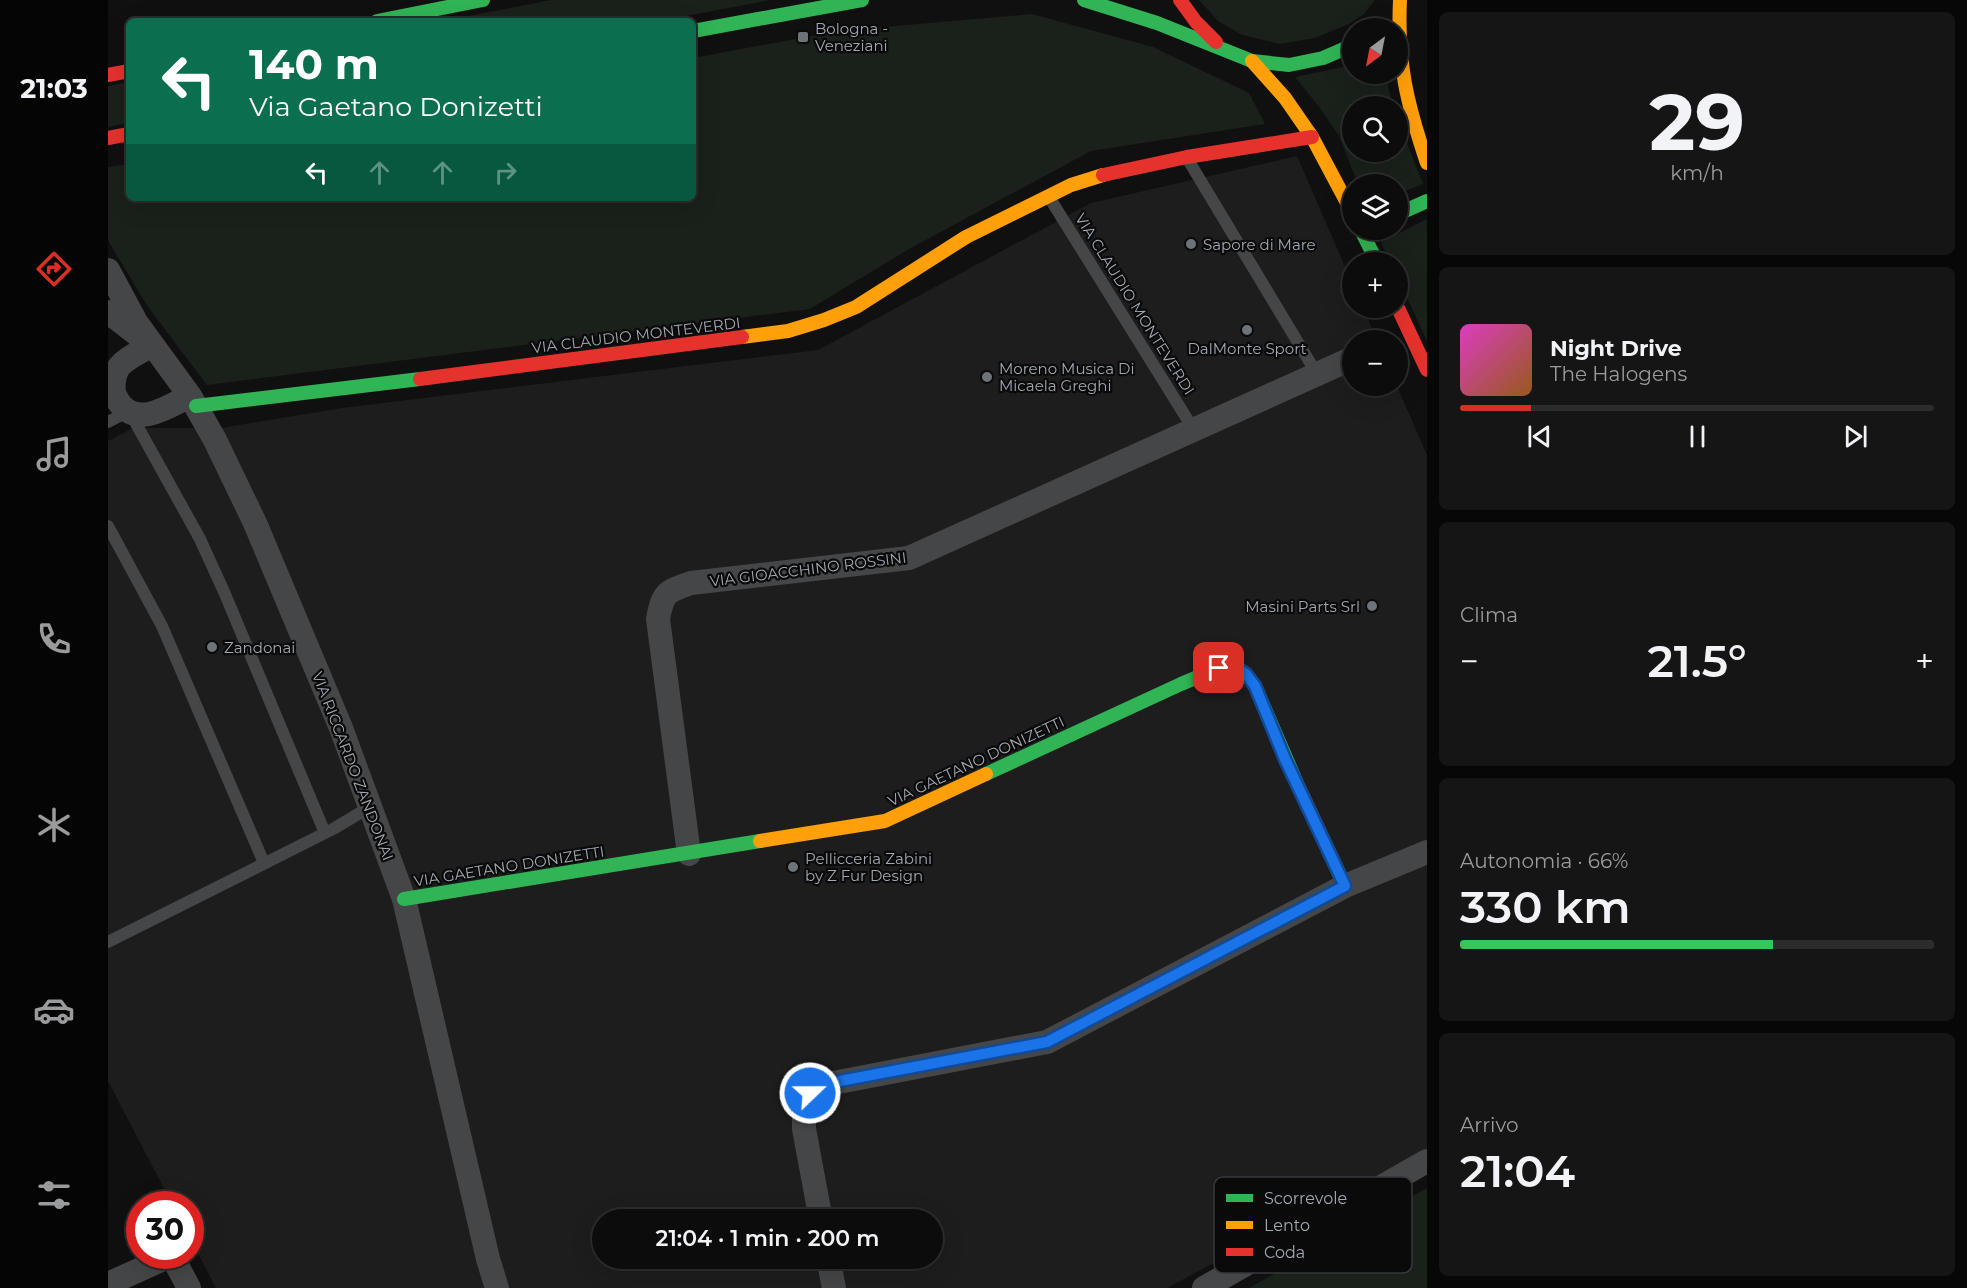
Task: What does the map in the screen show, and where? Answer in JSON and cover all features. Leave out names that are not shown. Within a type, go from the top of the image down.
[{"type":"street","points":[[392,18],[483,0]]},
{"type":"street","points":[[696,30],[862,0]]},
{"type":"street","points":[[1084,0],[1157,23],[1252,61],[1289,65],[1323,58],[1342,50]]},
{"type":"street","points":[[1180,0],[1209,37],[1227,51]]},
{"type":"street","points":[[1385,18],[1399,0]]},
{"type":"street","points":[[1399,0],[1402,72],[1427,163]]},
{"type":"street","points":[[1252,61],[1285,98],[1312,137],[1342,193]]},
{"type":"street","points":[[108,75],[126,72]]},
{"type":"street","points":[[108,138],[126,135]]},
{"type":"street","name":"VIA CLAUDIO MONTEVERDI","points":[[193,401],[431,377],[788,331],[856,307],[966,237],[1071,185],[1108,174],[1187,157],[1312,137]]},
{"type":"street","points":[[1408,210],[1427,201]]},
{"type":"street","name":"VIA RICCARDO ZANDONAI","points":[[108,270],[131,313],[193,401],[236,482],[260,533],[341,728],[404,899],[488,1259],[497,1288]]},
{"type":"street","name":"VIA RICCARDO ZANDONAI","points":[[108,312],[152,345]]},
{"type":"street","points":[[152,345],[117,369],[114,376],[115,402],[142,416],[193,401]]},
{"type":"street","points":[[1408,346],[1427,370]]},
{"type":"street","name":"VIA GIOACCHINO ROSSINI","points":[[689,854],[658,619],[662,600],[673,589],[692,583],[909,558],[1342,363]]},
{"type":"street","name":"VIA GAETANO DONIZETTI","points":[[404,899],[885,821],[1181,684],[1219,668],[1235,666],[1246,674],[1255,686],[1285,759],[1345,886]]},
{"type":"street","points":[[819,1209],[804,1129],[804,1108],[810,1093],[823,1085],[1047,1042],[1345,886],[1427,852]]},
{"type":"street","points":[[1399,1177],[1427,1161]]},
{"type":"street","name":"VIA RICCARDO ZANDONAI","points":[[488,1259],[492,1288]]},
{"type":"street","points":[[108,1284],[142,1269]]},
{"type":"street","points":[[178,1269],[189,1288]]},
{"type":"street","points":[[830,1269],[834,1288]]},
{"type":"street","points":[[1204,1288],[1230,1273]]},
{"type":"lane","points":[[1187,157],[1317,374]]},
{"type":"lane","name":"VIA CLAUDIO MONTEVERDI","points":[[1048,196],[1194,430]]},
{"type":"lane","points":[[115,402],[195,529],[225,594],[325,833]]},
{"type":"lane","points":[[108,526],[162,626],[264,863]]},
{"type":"lane","points":[[108,942],[325,833],[370,807]]},
{"type":"shaded area","points":[[551,0],[770,0],[676,18],[458,18]]},
{"type":"shaded area","points":[[1199,0],[1375,0],[1358,18],[1342,18],[1342,27],[1315,38],[1280,44],[1242,35],[1218,21]]},
{"type":"shaded area","points":[[1032,14],[1153,47],[1249,93],[1265,124],[1091,151],[909,249],[810,309],[207,385],[148,307],[108,239],[108,167],[126,164],[126,201],[696,201],[696,57],[838,31]]},
{"type":"shaded area","points":[[1342,67],[1342,84],[1388,84],[1390,96],[1342,96],[1342,144],[1320,108],[1295,77]]},
{"type":"shaded area","points":[[126,83],[126,124],[108,127],[108,86]]},
{"type":"shaded area","points":[[1408,146],[1423,184],[1408,190],[1408,174],[1354,174],[1349,162],[1408,162]]},
{"type":"shaded area","points":[[1297,156],[1342,260],[1342,318],[1367,318],[1373,330],[1342,330],[1342,396],[1401,396],[1427,455],[1427,1149],[1375,1177],[1214,1177],[1214,1263],[1167,1288],[216,1288],[204,1265],[204,1191],[165,1191],[108,1081],[108,441],[133,428],[221,428],[342,408],[818,350],[1091,203]]},
{"type":"shaded area","points":[[1427,219],[1427,341],[1408,300],[1408,252],[1386,252],[1381,242],[1408,240],[1408,228]]},
{"type":"shaded area","points":[[1427,1188],[1427,1288],[1249,1288],[1276,1273],[1412,1273],[1412,1196]]},
{"type":"traffic: fast","points":[[392,18],[483,0]]},
{"type":"traffic: fast","points":[[696,30],[862,0]]},
{"type":"traffic: fast","points":[[1084,0],[1157,23],[1252,61],[1289,65],[1323,58],[1342,50]]},
{"type":"traffic: fast","points":[[1408,210],[1427,201]]},
{"type":"traffic: fast","points":[[1366,240],[1372,252]]},
{"type":"traffic: fast","points":[[196,406],[420,379]]},
{"type":"traffic: fast","points":[[986,774],[1181,684],[1219,668],[1235,666],[1246,674],[1255,686],[1299,788]]},
{"type":"traffic: fast","points":[[404,899],[760,841]]},
{"type":"traffic: slow","points":[[1400,0],[1400,44],[1405,83],[1427,163]]},
{"type":"traffic: slow","points":[[1252,61],[1285,98],[1312,137],[1342,193]]},
{"type":"traffic: slow","points":[[742,337],[788,331],[856,307],[966,237],[1071,185],[1103,175]]},
{"type":"traffic: slow","points":[[760,841],[885,821],[986,774]]},
{"type":"traffic: slow","points":[[1299,788],[1345,886]]},
{"type":"traffic: jam","points":[[1180,0],[1196,22],[1216,42]]},
{"type":"traffic: jam","points":[[108,75],[126,72]]},
{"type":"traffic: jam","points":[[108,138],[126,135]]},
{"type":"traffic: jam","points":[[1103,175],[1187,157],[1312,137]]},
{"type":"traffic: jam","points":[[1403,318],[1427,370]]},
{"type":"traffic: jam","points":[[420,379],[742,337]]},
{"type":"place","name":"Bologna - Veneziani","points":[[803,37]]},
{"type":"place","name":"Sapore di Mare","points":[[1191,244]]},
{"type":"place","name":"DalMonte Sport","points":[[1247,330]]},
{"type":"place","name":"Moreno Musica Di Micaela Greghi","points":[[987,377]]},
{"type":"place","name":"Masini Parts Srl","points":[[1372,606]]},
{"type":"place","name":"Zandonai","points":[[212,647]]},
{"type":"place","name":"Pellicceria Zabini by Z Fur Design","points":[[793,867]]},
{"type":"route","points":[[810,1093],[823,1085],[845,1080],[1047,1042],[1345,886],[1285,759],[1255,686],[1246,674],[1235,666],[1219,668]]}]
